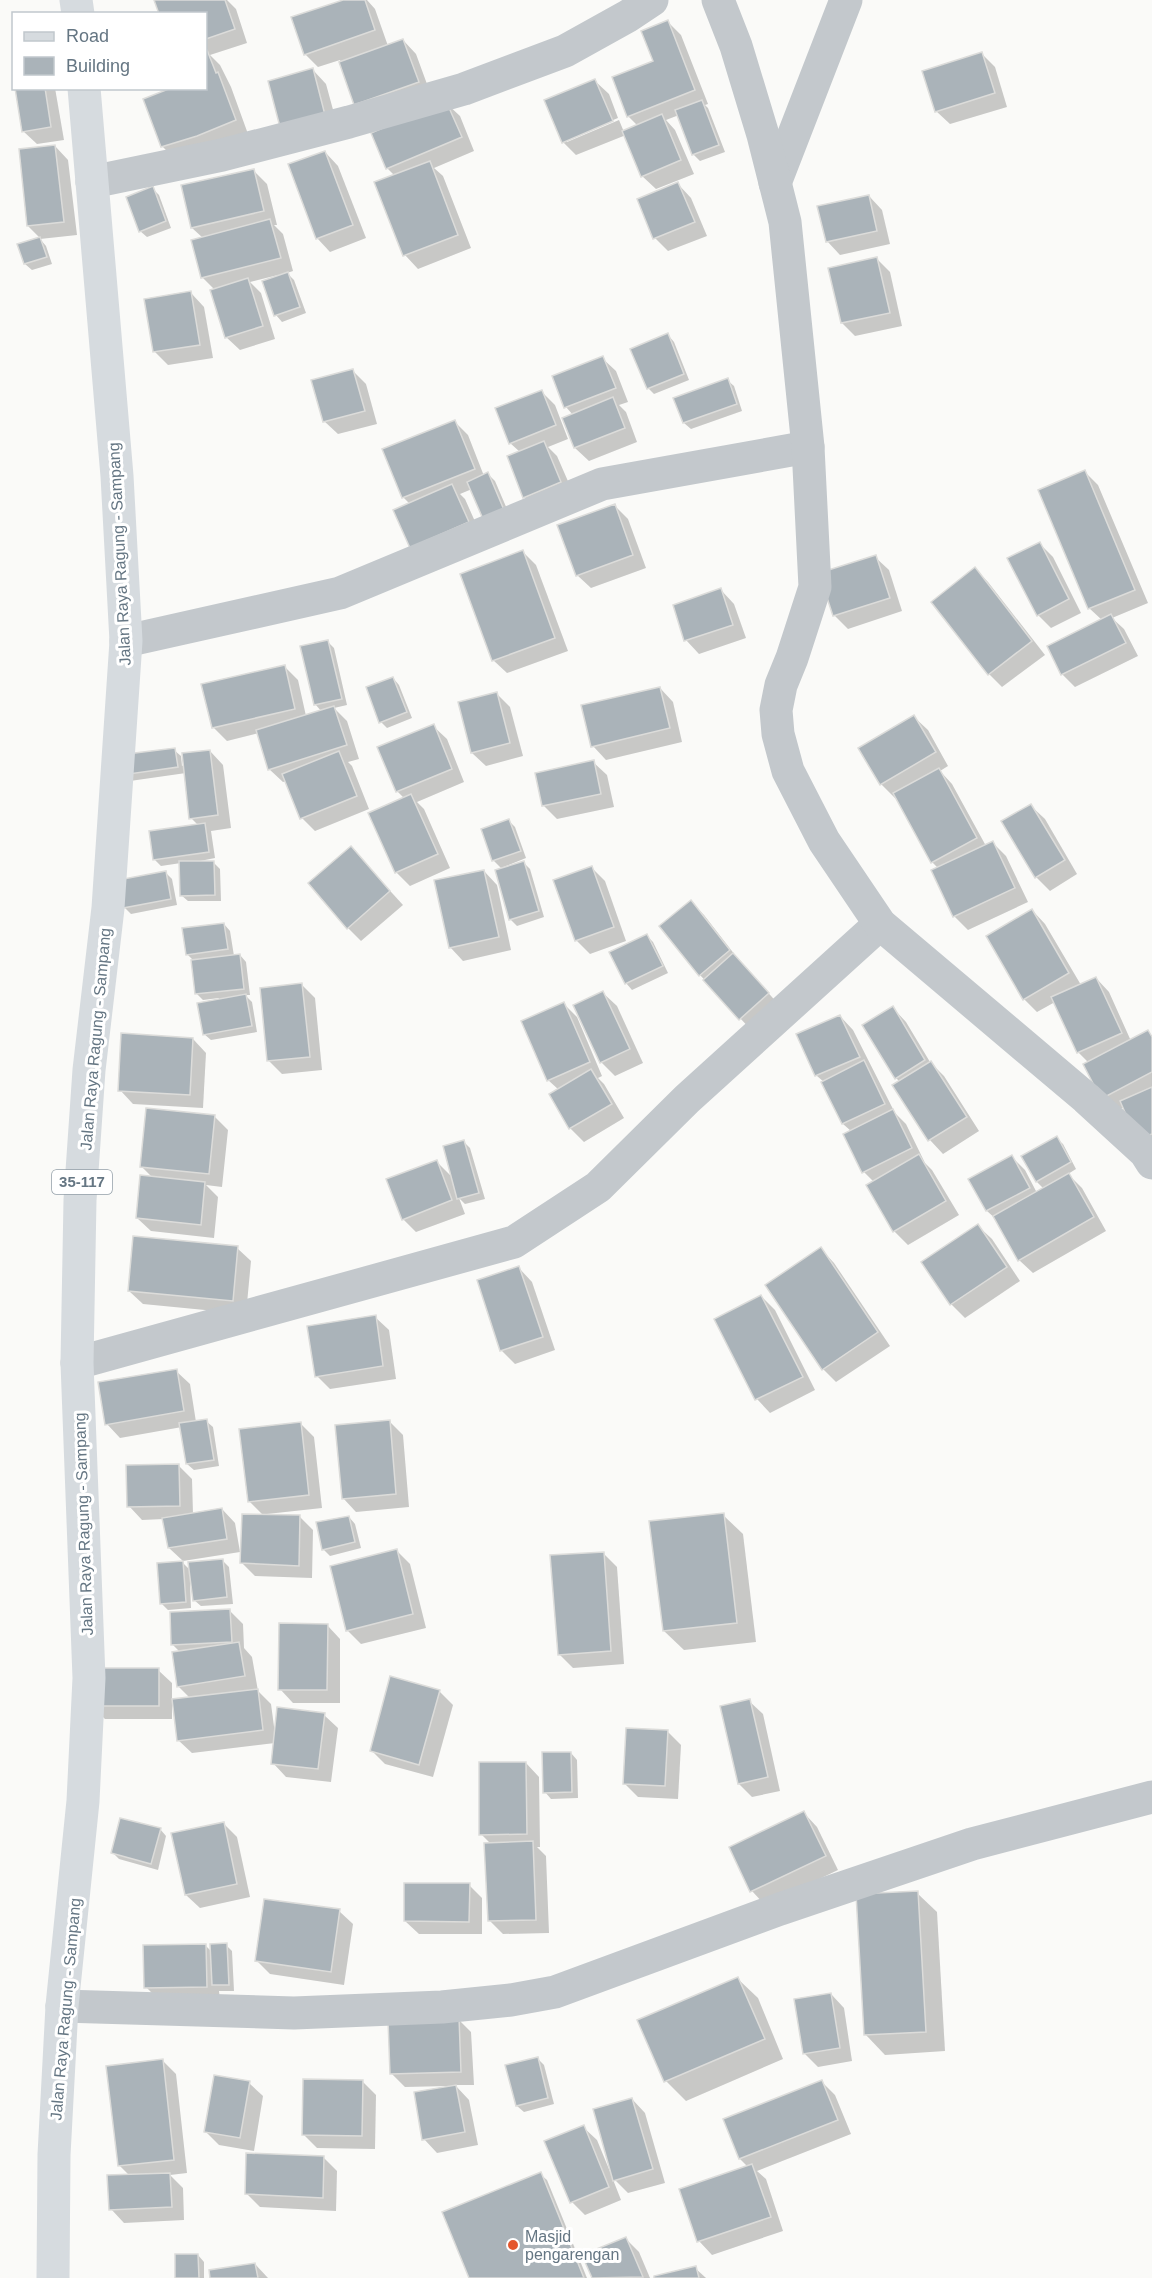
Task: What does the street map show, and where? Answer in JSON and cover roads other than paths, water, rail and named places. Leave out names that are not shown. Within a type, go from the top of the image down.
[{"type":"main road","name":"Jalan Raya Ragung - Sampang","points":[[53,2278],[54,2155],[62,2006],[83,1802],[88,1678],[76,1364],[81,1200],[88,1082],[108,908],[126,641],[117,476],[84,90]]},
{"type":"street","points":[[92,183],[222,155],[349,122],[464,88],[565,51],[652,0]]},
{"type":"street","points":[[718,0],[736,46],[763,135],[785,222],[808,447],[815,587],[796,648],[781,685],[776,710],[778,734],[788,771],[824,841],[880,924],[1086,1098],[1145,1152],[1152,1163]]},
{"type":"street","points":[[775,183],[846,0]]},
{"type":"street","points":[[126,641],[340,593],[602,484],[808,447]]},
{"type":"street","points":[[76,1364],[514,1242],[598,1187],[687,1099],[880,924]]},
{"type":"street","points":[[62,2006],[294,2013],[442,2007],[555,1992],[780,1909],[972,1844],[1152,1797]]},
{"type":"place","name":"Masjid pengarengan","points":[[513,2245]]}]
